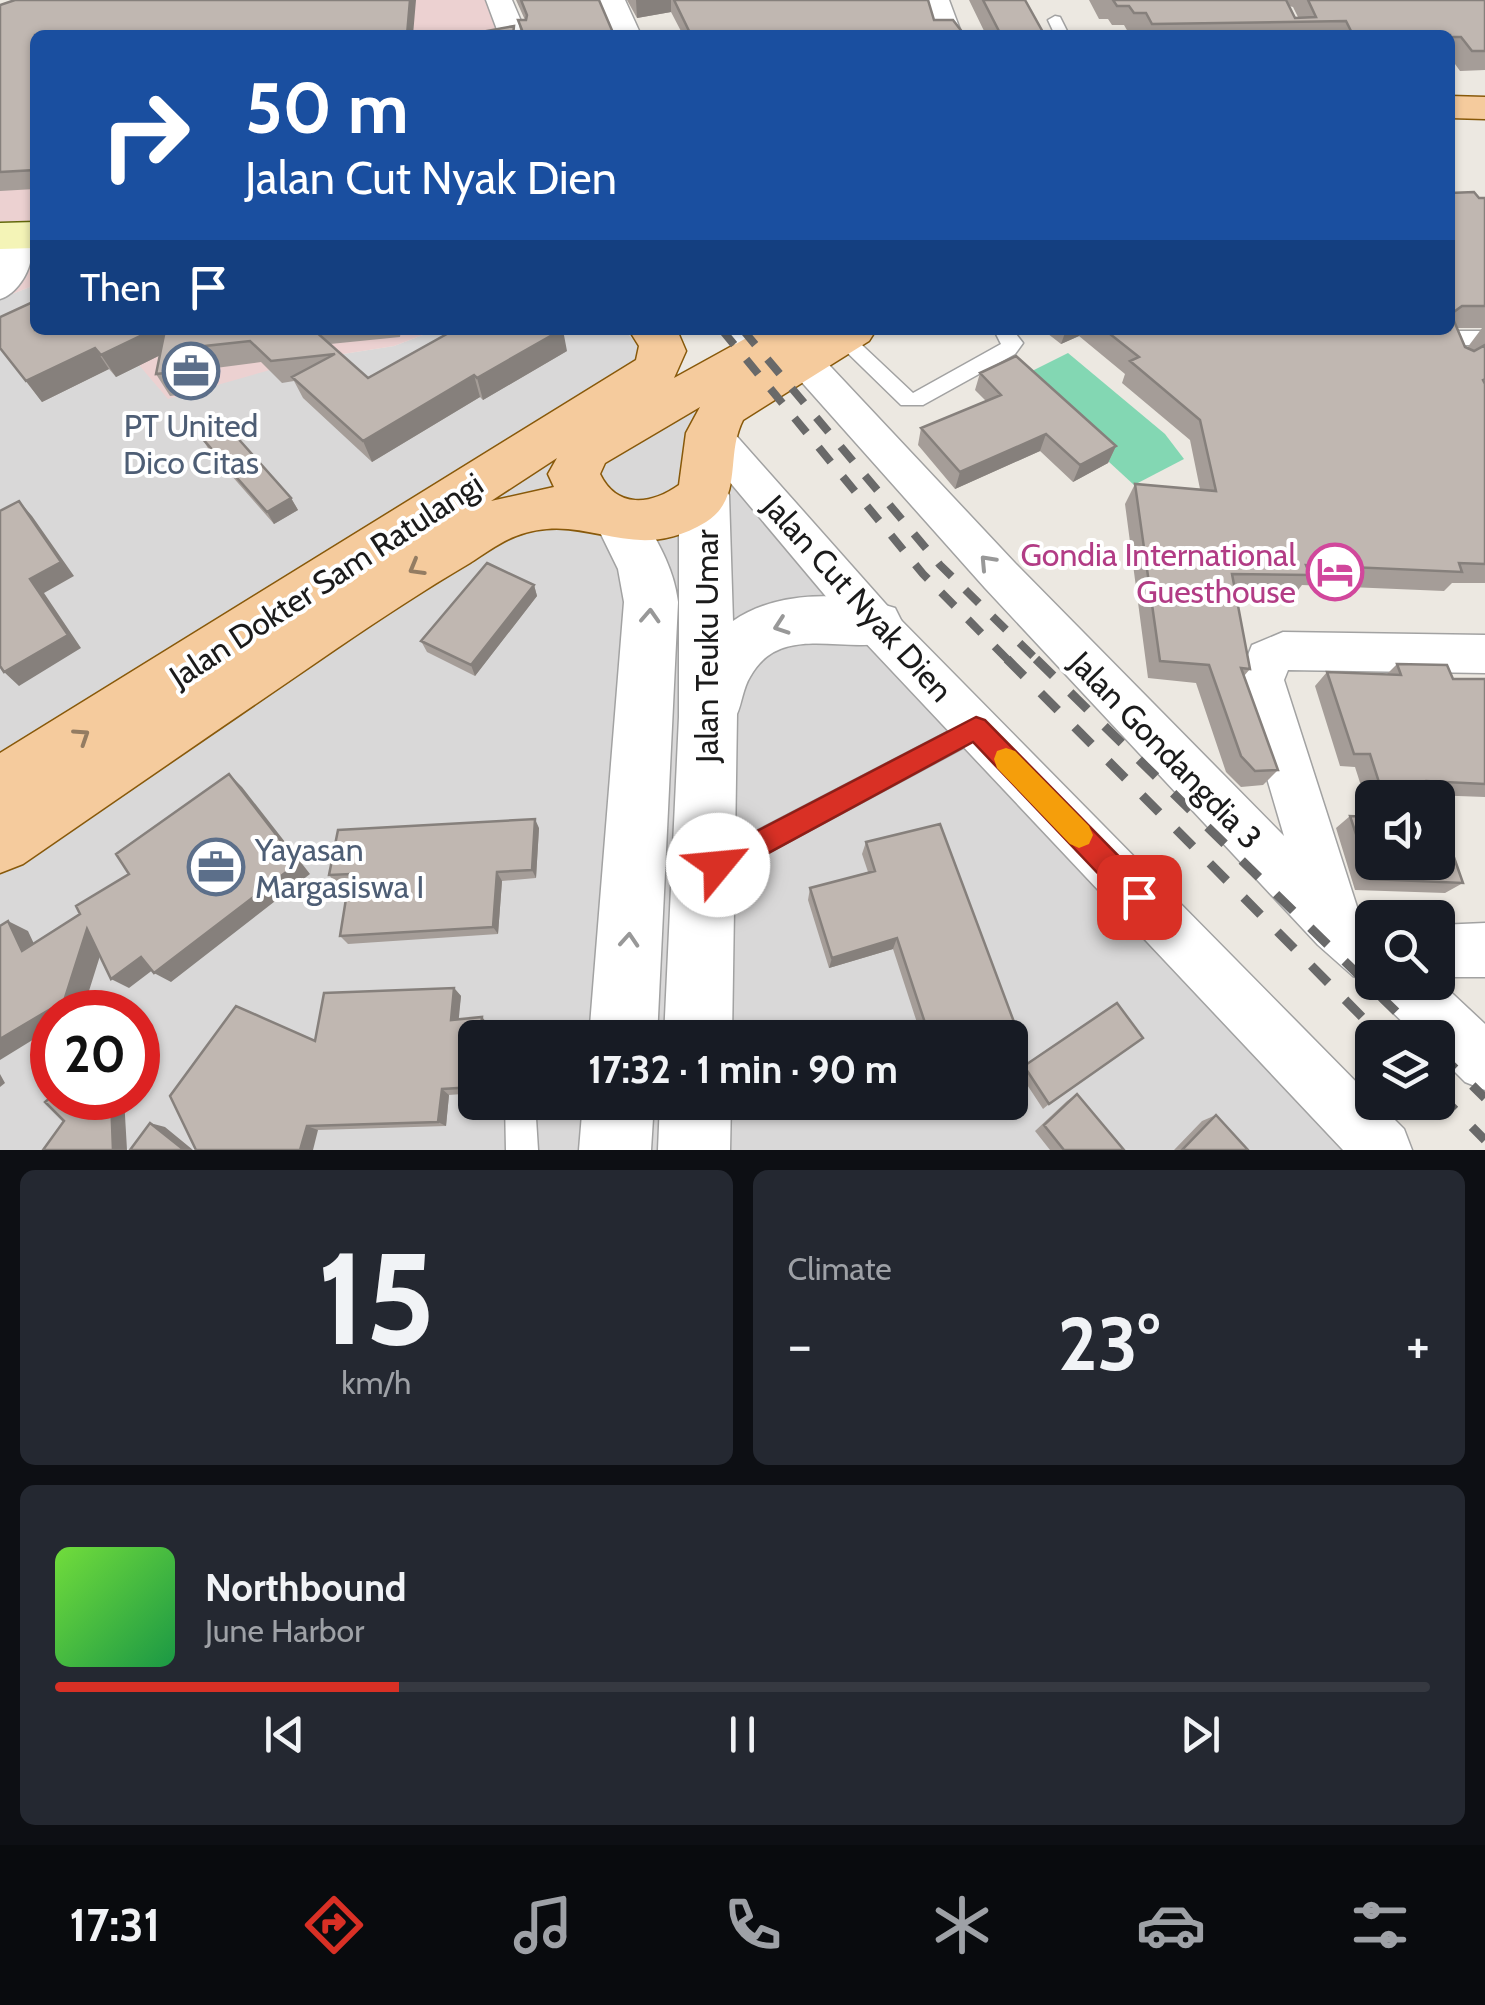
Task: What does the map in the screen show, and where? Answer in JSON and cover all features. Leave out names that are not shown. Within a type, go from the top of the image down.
[{"type":"main road","points":[[1458,114],[1485,140]]},
{"type":"main road","points":[[0,238],[30,235]]},
{"type":"main road","points":[[606,514],[581,494],[574,474],[586,450],[743,343],[826,337]]},
{"type":"main road","points":[[704,495],[714,419],[826,337]]},
{"type":"main road","name":"Jalan Dokter Sam Ratulangi","points":[[5,811],[653,351]]},
{"type":"main road","name":"Jalan Dokter Sam Ratulangi","points":[[5,811],[500,519],[547,508],[658,520],[704,495]]},
{"type":"street","points":[[500,0],[510,30]]},
{"type":"street","points":[[612,0],[625,30]]},
{"type":"street","points":[[936,0],[946,30]]},
{"type":"street","points":[[0,238],[12,246],[10,276],[0,289]]},
{"type":"street","points":[[0,289],[30,276]]},
{"type":"street","name":"Jalan Gondangdia 3","points":[[826,337],[906,476],[1355,939]]},
{"type":"street","name":"Jalan Cut Nyak Dien","points":[[711,433],[876,624],[1383,1150]]},
{"type":"street","name":"Jalan Teuku Umar","points":[[699,1020],[708,716],[704,495]]},
{"type":"street","name":"Jalan Teuku Umar","points":[[606,514],[642,560],[650,582],[651,602],[624,1020]]},
{"type":"street","points":[[708,716],[729,661],[748,640],[781,622],[821,617],[876,624]]},
{"type":"street","points":[[1355,917],[1260,680],[1268,659],[1283,651],[1485,654]]},
{"type":"street","points":[[1455,951],[1485,950]]},
{"type":"street","name":"Jalan Gondangdia 3","points":[[1419,1000],[1485,1062]]},
{"type":"street","points":[[616,1150],[617,1120]]},
{"type":"street","points":[[694,1150],[695,1120]]},
{"type":"lane","points":[[1055,20],[1060,30]]},
{"type":"lane","points":[[826,337],[908,400],[916,400],[1008,349],[1014,343],[1008,335]]},
{"type":"lane","points":[[1459,362],[1447,338],[1485,338]]},
{"type":"lane","points":[[703,873],[976,728]]},
{"type":"lane","points":[[521,1120],[522,1150]]},
{"type":"shaded area","points":[[29,0],[496,0],[505,30],[30,30],[30,287],[0,299],[0,10]]},
{"type":"shaded area","points":[[30,287],[30,335],[80,335],[305,360],[394,346],[423,335],[629,335],[1355,1107],[1355,1120],[1367,1120],[1395,1150],[0,1150],[0,299]]},
{"type":"shaded area","points":[[113,335],[423,335],[394,346],[305,360],[168,399]]},
{"type":"green space","points":[[1068,353],[1165,434],[1184,459],[1134,485],[1018,378]]},
{"type":"building","points":[[15,0],[410,0],[407,30],[30,30],[30,170],[0,172],[0,5]]},
{"type":"building","points":[[521,0],[599,0],[612,30],[522,30],[518,20],[526,20]]},
{"type":"building","points":[[674,0],[928,0],[934,20],[953,20],[961,30],[689,30]]},
{"type":"building","points":[[983,0],[1025,0],[1042,30],[998,30]]},
{"type":"building","points":[[1113,0],[1286,0],[1295,18],[1316,17],[1308,0],[1485,0],[1485,51],[1472,51],[1461,37],[1455,37],[1455,30],[1350,30],[1346,21],[1152,24],[1146,13],[1117,6]]},
{"type":"building","points":[[1474,192],[1485,198],[1485,306],[1462,306],[1455,311],[1455,193]]},
{"type":"building","points":[[30,303],[30,335],[143,335],[101,355],[95,348],[26,381],[0,348],[0,317]]},
{"type":"building","points":[[1455,323],[1465,347],[1474,351],[1485,345],[1485,564],[1459,563],[1462,572],[1306,565],[1310,575],[1232,574],[1250,669],[1241,668],[1278,770],[1255,771],[1241,756],[1209,665],[1160,661],[1135,484],[1216,491],[1200,420],[1130,361],[1139,357],[1111,335],[1455,335]]},
{"type":"building","points":[[164,335],[320,335],[368,378],[445,335],[552,335],[477,378],[474,375],[363,441],[292,377],[335,354],[271,361],[250,341],[196,347],[192,370],[156,374]]},
{"type":"building","points":[[1016,356],[1116,446],[1080,465],[1046,434],[960,472],[921,428],[1001,395],[980,373]]},
{"type":"building","points":[[226,425],[291,498],[267,512],[202,438]]},
{"type":"building","points":[[19,501],[61,562],[30,579],[68,635],[4,672],[0,666],[0,511]]},
{"type":"building","points":[[487,563],[534,585],[471,665],[421,641]]},
{"type":"building","points":[[1397,664],[1447,665],[1453,679],[1485,679],[1485,784],[1378,780],[1370,754],[1354,754],[1327,672],[1401,675]]},
{"type":"building","points":[[229,774],[298,863],[154,973],[141,957],[111,979],[87,929],[68,990],[30,990],[30,1021],[0,1039],[0,926],[8,921],[22,951],[80,914],[76,906],[129,874],[116,854]]},
{"type":"building","points":[[535,819],[532,870],[497,872],[493,927],[340,936],[350,874],[329,875],[338,830]]},
{"type":"building","points":[[940,824],[1013,1020],[924,1020],[897,938],[832,958],[810,888],[875,871],[866,842]]},
{"type":"building","points":[[1455,860],[1463,883],[1394,880],[1455,880]]},
{"type":"building","points":[[454,988],[451,1020],[482,1017],[458,1020],[458,1088],[442,1089],[438,1122],[307,1126],[300,1150],[196,1150],[170,1096],[236,1006],[315,1041],[324,993]]},
{"type":"building","points":[[1117,1003],[1143,1038],[1049,1104],[1028,1072],[1028,1063]]},
{"type":"building","points":[[1077,1094],[1124,1150],[1064,1150],[1044,1125]]},
{"type":"building","points":[[1216,1115],[1248,1150],[1182,1150]]},
{"type":"building","points":[[112,1120],[113,1150],[43,1150],[64,1121]]},
{"type":"building","points":[[150,1123],[184,1150],[130,1150]]},
{"type":"railway","points":[[726,335],[923,574],[1009,661]]},
{"type":"railway","points":[[747,335],[940,565],[1038,661]]},
{"type":"railway","points":[[1007,659],[1365,1020]]},
{"type":"railway","points":[[1036,659],[1405,1020]]},
{"type":"railway","points":[[1455,1069],[1485,1098]]},
{"type":"railway","points":[[1455,1110],[1485,1140]]},
{"type":"slow traffic","points":[[1006,759],[1079,835]]},
{"type":"place","name":"PT United Dico Citas","points":[[191,371]]},
{"type":"place","name":"Gondia International Guesthouse","points":[[1335,572]]},
{"type":"place","name":"Yayasan Margasiswa I","points":[[216,867]]},
{"type":"route","points":[[718,865],[976,728],[1139,897]]}]
